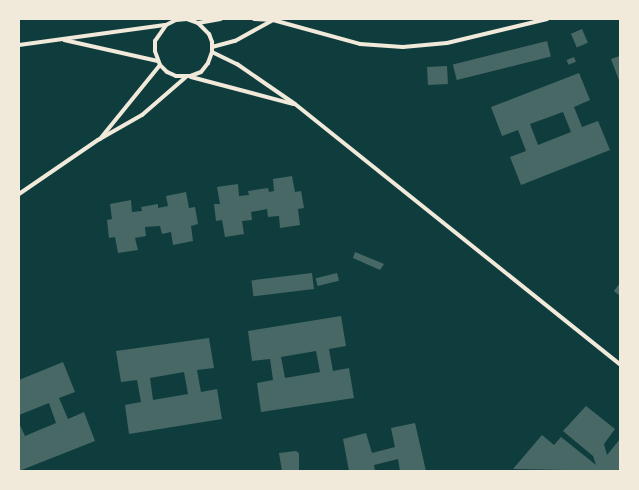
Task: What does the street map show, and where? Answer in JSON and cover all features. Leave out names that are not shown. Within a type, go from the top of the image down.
[{"type":"street","points":[[19,45],[166,25],[176,20],[187,19],[198,23],[209,34],[212,50],[208,63],[201,72],[188,77],[142,115],[98,140],[19,194]]},
{"type":"street","points":[[198,23],[221,19]]},
{"type":"street","points":[[254,19],[274,20],[322,36],[360,44],[402,47],[447,43],[547,19]]},
{"type":"street","points":[[212,50],[235,41],[274,20]]},
{"type":"street","points":[[166,25],[155,41],[159,63],[167,72],[295,104]]},
{"type":"street","points":[[62,39],[159,63]]},
{"type":"street","points":[[212,50],[237,64],[295,104],[620,364]]},
{"type":"street","points":[[98,140],[159,63]]},
{"type":"building","points":[[582,29],[588,43],[577,47],[571,34]]},
{"type":"building","points":[[547,41],[551,57],[457,80],[453,64]]},
{"type":"building","points":[[620,56],[620,83],[611,59]]},
{"type":"building","points":[[574,57],[576,62],[568,65],[567,60]]},
{"type":"building","points":[[447,66],[448,84],[428,85],[427,67]]},
{"type":"building","points":[[579,73],[590,100],[574,107],[582,127],[598,121],[610,150],[521,185],[510,157],[526,151],[518,130],[502,136],[491,107]],"holes":[[[563,112],[571,132],[538,145],[530,124]]]},
{"type":"building","points":[[292,176],[295,192],[301,191],[304,208],[298,209],[300,225],[280,228],[279,216],[268,217],[267,209],[251,212],[252,220],[242,221],[244,234],[225,237],[222,220],[216,221],[214,204],[220,204],[217,187],[238,184],[239,196],[249,195],[248,191],[268,188],[269,192],[274,191],[273,179]]},
{"type":"building","points":[[186,192],[189,208],[195,207],[198,224],[191,226],[193,241],[173,245],[171,232],[162,234],[160,226],[145,227],[146,236],[135,238],[138,250],[118,253],[115,237],[109,238],[107,220],[112,219],[110,204],[131,200],[132,212],[142,211],[141,207],[158,204],[158,208],[168,206],[166,196]]},
{"type":"building","points":[[355,252],[384,264],[380,270],[353,258]]},
{"type":"building","points":[[312,273],[314,289],[253,296],[251,280]]},
{"type":"building","points":[[337,273],[339,281],[318,286],[316,278]]},
{"type":"building","points":[[620,283],[620,296],[614,291]]},
{"type":"building","points":[[341,316],[346,346],[329,349],[333,371],[349,368],[354,398],[261,412],[257,383],[273,380],[270,359],[252,361],[248,331]],"holes":[[[316,351],[320,372],[285,378],[281,357]]]},
{"type":"building","points":[[209,338],[214,368],[197,370],[201,392],[217,389],[222,419],[129,434],[125,405],[141,402],[137,380],[121,382],[116,351]],"holes":[[[184,372],[188,394],[153,400],[150,378]]]},
{"type":"building","points":[[63,362],[75,392],[59,398],[68,419],[84,412],[95,441],[19,471],[19,423],[25,436],[56,423],[49,403],[19,415],[19,380]]},
{"type":"building","points":[[586,406],[615,429],[604,444],[607,455],[620,439],[620,471],[513,469],[542,435],[554,445],[561,437],[596,465],[593,456],[563,431]]},
{"type":"building","points":[[415,423],[426,471],[400,471],[398,459],[374,465],[375,471],[349,471],[343,439],[366,433],[372,453],[395,447],[391,428]]},
{"type":"building","points":[[296,451],[299,453],[299,471],[282,471],[279,453]]}]
